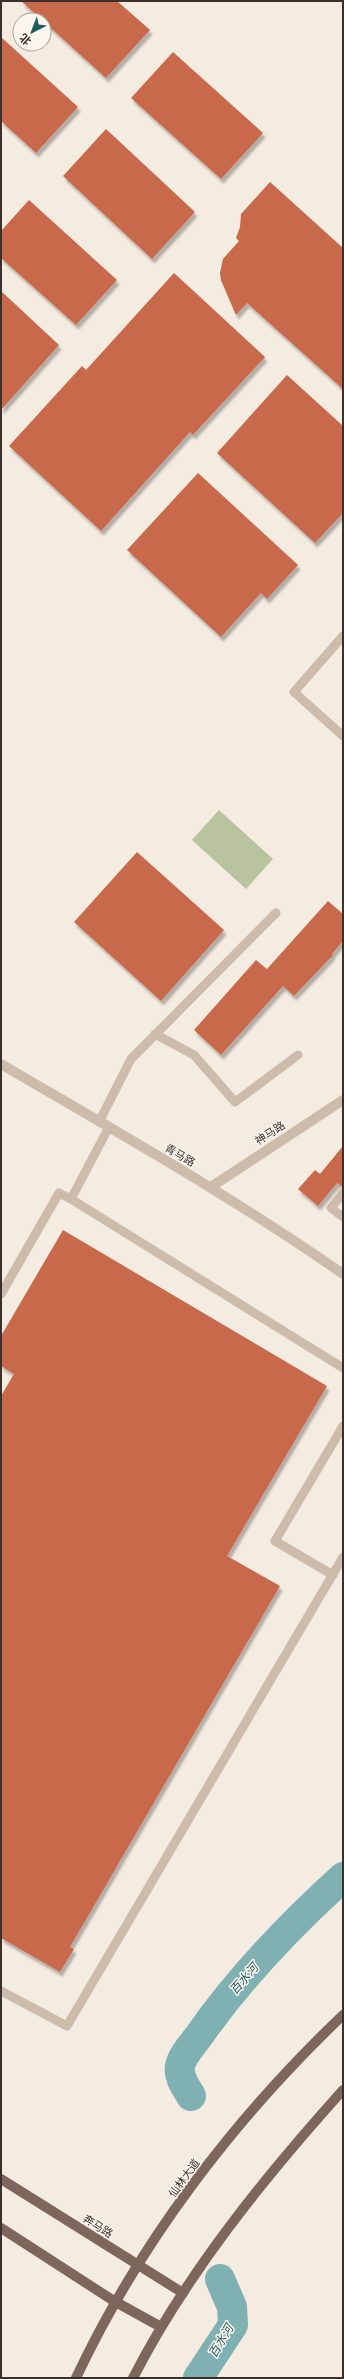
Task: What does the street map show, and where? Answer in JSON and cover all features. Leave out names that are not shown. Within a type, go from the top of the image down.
[{"type":"main road","name":"仙林大道","points":[[76,2378],[114,2301],[186,2194],[233,2132],[282,2078],[343,2015]]},
{"type":"main road","points":[[133,2378],[161,2327],[183,2293],[237,2218],[314,2123],[343,2090]]},
{"type":"main road","name":"奔马路","points":[[1,2179],[183,2293]]},
{"type":"main road","points":[[1,2228],[114,2301],[161,2327]]},
{"type":"street","name":"青马路","points":[[1,1064],[211,1187],[284,1232],[343,1274]]},
{"type":"street","name":"神马路","points":[[211,1187],[343,1100]]},
{"type":"lane","points":[[343,636],[294,692],[343,736]]},
{"type":"lane","points":[[99,1122],[131,1059],[276,913]]},
{"type":"lane","points":[[155,1034],[194,1055],[235,1102],[298,1055]]},
{"type":"lane","points":[[71,1199],[110,1128]]},
{"type":"lane","points":[[1,1294],[59,1193],[343,1368]]},
{"type":"lane","points":[[343,1193],[331,1208],[343,1217]]},
{"type":"lane","points":[[333,1575],[275,1541],[343,1426]]},
{"type":"lane","points":[[1,1991],[67,2026],[343,1557]]},
{"type":"green space","points":[[219,810],[273,859],[246,889],[192,840]]},
{"type":"building","points":[[21,1],[117,1],[150,30],[106,78],[52,29],[52,12],[33,12]]},
{"type":"building","points":[[1,37],[12,47],[12,52],[18,52],[78,107],[36,153],[1,121]]},
{"type":"building","points":[[173,52],[263,133],[221,179],[131,98]]},
{"type":"building","points":[[106,129],[195,212],[152,259],[63,176]]},
{"type":"building","points":[[270,182],[343,248],[343,389],[247,303],[236,315],[221,280],[220,273],[223,259],[239,241],[236,238],[240,227],[241,214]]},
{"type":"building","points":[[29,200],[117,280],[76,325],[1,258],[1,231]]},
{"type":"building","points":[[174,273],[265,357],[193,435],[190,432],[101,531],[9,446],[82,366],[86,370]]},
{"type":"building","points":[[1,291],[59,345],[1,410]]},
{"type":"building","points":[[287,375],[343,426],[343,513],[315,543],[217,453]]},
{"type":"building","points":[[198,473],[298,565],[267,599],[261,593],[221,637],[127,550]]},
{"type":"building","points":[[137,852],[224,930],[161,1001],[74,922]]},
{"type":"building","points":[[328,901],[343,914],[343,941],[332,954],[333,955],[294,996],[283,986],[221,1055],[194,1030],[256,960],[267,969]]},
{"type":"building","points":[[343,1146],[343,1187],[337,1183],[318,1206],[298,1189],[315,1170],[320,1174]]},
{"type":"building","points":[[63,1230],[327,1386],[227,1556],[280,1586],[70,1947],[74,1949],[60,1972],[1,1938],[1,1396],[14,1374],[1,1366],[1,1336]]},
{"type":"waterway","name":"百水河","points":[[191,2096],[180,2074],[180,2066],[183,2058],[230,1994],[248,1973],[285,1933],[343,1877]]},
{"type":"waterway","name":"百水河","points":[[198,2378],[233,2325],[232,2307],[220,2279]]}]
